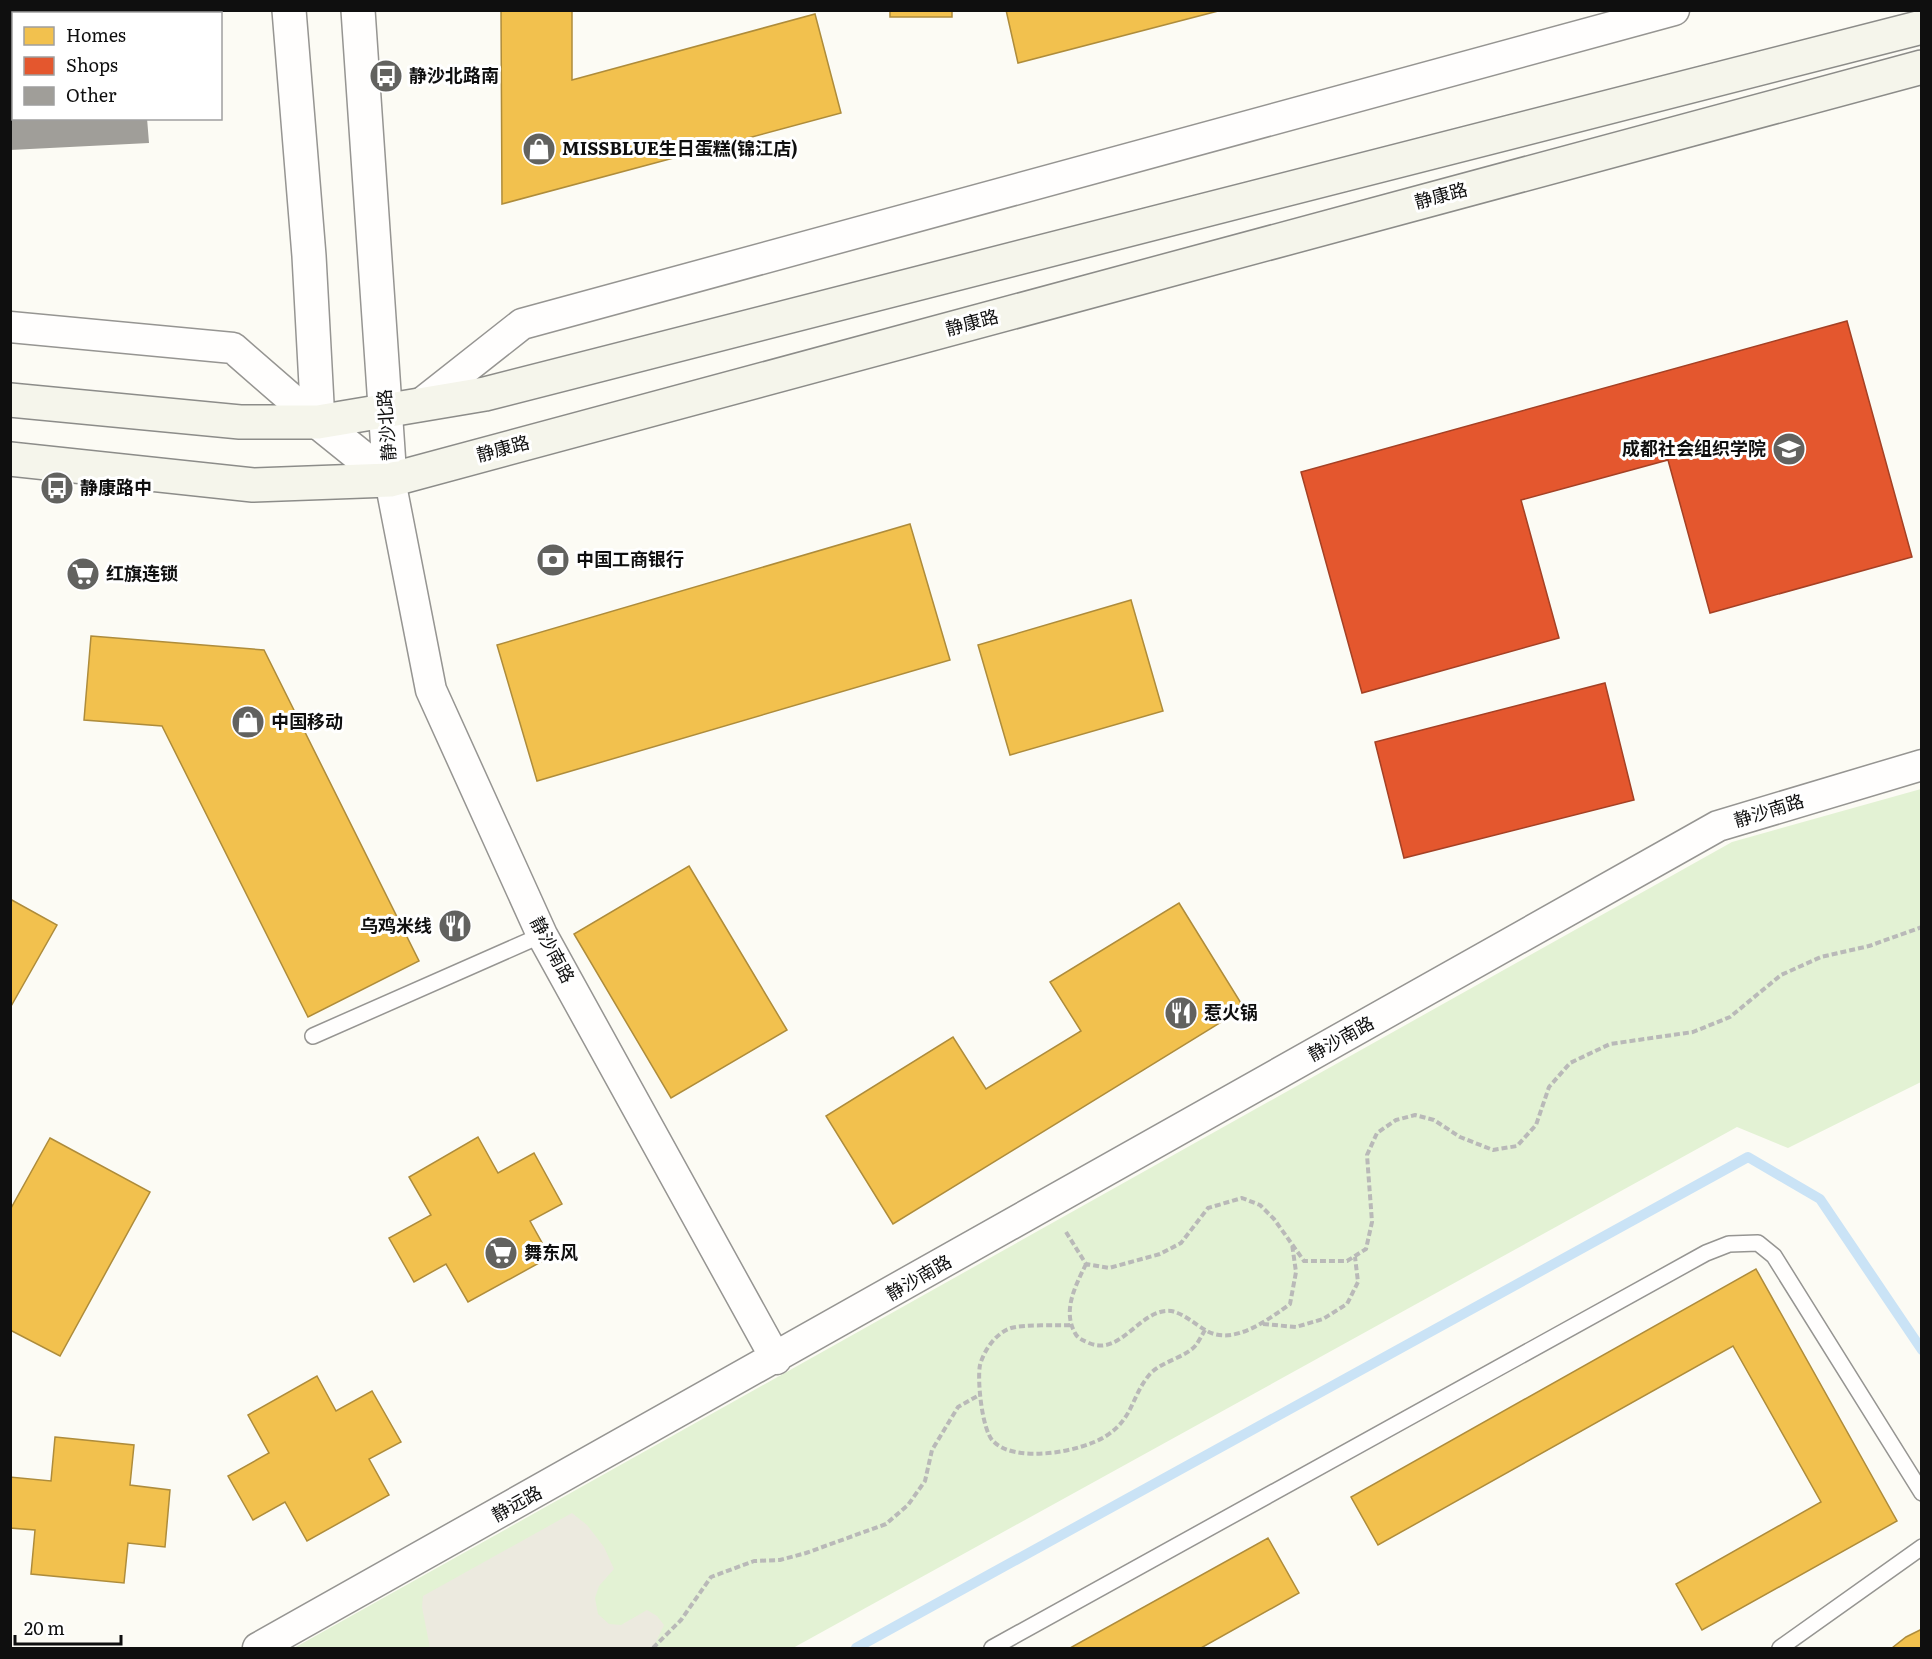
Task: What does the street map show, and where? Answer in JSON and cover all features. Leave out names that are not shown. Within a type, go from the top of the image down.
[{"type":"main road","points":[[10,400],[240,422],[318,422],[485,394],[1922,27]]},
{"type":"main road","name":"静康路","points":[[10,459],[253,485],[390,480],[1922,67]]},
{"type":"street","points":[[289,10],[309,256],[318,422]]},
{"type":"street","name":"静沙北路","points":[[358,10],[390,480]]},
{"type":"street","points":[[418,406],[522,324],[1674,10]]},
{"type":"street","points":[[10,327],[233,348],[318,422]]},
{"type":"street","name":"静沙北路","points":[[318,422],[390,480]]},
{"type":"street","name":"静沙南路","points":[[390,480],[431,690],[542,935],[776,1359],[1718,826],[1922,765]]},
{"type":"street","name":"静远路","points":[[258,1648],[776,1359]]},
{"type":"lane","points":[[313,1036],[542,935]]},
{"type":"lane","points":[[992,1648],[1706,1253],[1729,1244],[1758,1243],[1774,1256],[1922,1493]]},
{"type":"lane","points":[[1780,1648],[1922,1547]]},
{"type":"path","points":[[1049,1204],[1086,1264],[1109,1268],[1160,1254],[1181,1243],[1208,1208],[1242,1198],[1260,1205],[1304,1261],[1347,1261],[1366,1249],[1372,1222],[1367,1155],[1377,1133],[1396,1120],[1416,1115],[1434,1119],[1460,1137],[1493,1150],[1517,1146],[1536,1125],[1549,1087],[1570,1064],[1610,1044],[1693,1032],[1730,1017],[1781,975],[1821,957],[1869,946],[1922,927]]},
{"type":"path","points":[[1086,1264],[1070,1302],[1070,1325],[1077,1338],[1095,1345],[1113,1343],[1153,1314],[1171,1311],[1210,1333],[1234,1334],[1262,1324],[1290,1304],[1296,1272],[1292,1243]]},
{"type":"path","points":[[1262,1324],[1296,1327],[1323,1319],[1347,1304],[1358,1282],[1355,1256]]},
{"type":"path","points":[[1070,1325],[1011,1328],[989,1344],[980,1366],[981,1394],[987,1432],[993,1441],[1003,1448],[1032,1455],[1064,1450],[1104,1437],[1126,1420],[1150,1374],[1195,1347],[1205,1330]]},
{"type":"path","points":[[653,1648],[681,1620],[711,1577],[728,1569],[754,1562],[780,1560],[806,1553],[886,1524],[908,1505],[925,1480],[932,1450],[952,1415],[958,1407],[981,1394]]},
{"type":"green space","points":[[1921,789],[1921,1082],[1788,1148],[1737,1127],[793,1648],[294,1648],[1732,842]]},
{"type":"shaded area","points":[[572,1513],[587,1525],[604,1547],[614,1569],[599,1586],[595,1598],[598,1614],[609,1624],[621,1625],[647,1610],[657,1616],[664,1625],[653,1648],[430,1648],[422,1607],[423,1596]]},
{"type":"building: Homes","points":[[501,10],[572,10],[572,80],[815,14],[841,113],[502,204]]},
{"type":"building: Homes","points":[[890,10],[952,10],[952,17],[890,17]]},
{"type":"building: Homes","points":[[1006,10],[1222,10],[1018,63]]},
{"type":"building: Homes","points":[[910,524],[950,660],[537,781],[497,645]]},
{"type":"building: Homes","points":[[1131,600],[1163,711],[1010,755],[978,645]]},
{"type":"building: Homes","points":[[91,636],[264,650],[419,961],[308,1017],[162,726],[84,720]]},
{"type":"building: Homes","points":[[689,866],[787,1030],[671,1098],[574,934]]},
{"type":"building: Homes","points":[[10,899],[57,925],[10,1008]]},
{"type":"building: Homes","points":[[1179,903],[1244,1008],[893,1224],[826,1116],[953,1037],[986,1089],[1081,1031],[1050,982]]},
{"type":"building: Homes","points":[[478,1137],[498,1173],[534,1153],[562,1204],[530,1221],[550,1257],[468,1302],[446,1264],[414,1282],[389,1238],[431,1215],[409,1177]]},
{"type":"building: Homes","points":[[50,1138],[150,1192],[60,1356],[10,1330],[10,1210]]},
{"type":"building: Homes","points":[[1756,1269],[1897,1521],[1702,1630],[1676,1584],[1821,1502],[1733,1346],[1378,1545],[1351,1497]]},
{"type":"building: Homes","points":[[317,1376],[336,1411],[372,1391],[401,1442],[369,1459],[389,1495],[307,1541],[285,1502],[253,1520],[228,1476],[269,1453],[248,1415]]},
{"type":"building: Homes","points":[[55,1437],[134,1445],[130,1485],[170,1490],[165,1547],[128,1543],[124,1583],[31,1574],[35,1530],[10,1528],[10,1477],[51,1481]]},
{"type":"building: Homes","points":[[1268,1538],[1299,1593],[1201,1648],[1070,1648]]},
{"type":"building: Homes","points":[[1922,1629],[1922,1648],[1892,1648],[1906,1637]]},
{"type":"building: Shops","points":[[1847,321],[1912,557],[1710,613],[1668,460],[1521,500],[1559,638],[1362,693],[1301,472]]},
{"type":"building: Shops","points":[[1605,683],[1634,800],[1404,858],[1375,742]]},
{"type":"building: Other","points":[[10,41],[12,41],[12,120],[147,120],[149,143],[10,150]]},
{"type":"waterway","points":[[856,1648],[1748,1157],[1820,1199],[1922,1350]]},
{"type":"place","name":"静沙北路南","points":[[386,76]]},
{"type":"place","name":"MISSBLUE生日蛋糕(锦江店)","points":[[539,149]]},
{"type":"place","name":"成都社会组织学院","points":[[1789,449]]},
{"type":"place","name":"静康路中","points":[[57,488]]},
{"type":"place","name":"中国工商银行","points":[[553,560]]},
{"type":"place","name":"红旗连锁","points":[[83,574]]},
{"type":"place","name":"中国移动","points":[[248,722]]},
{"type":"place","name":"乌鸡米线","points":[[455,926]]},
{"type":"place","name":"惹火锅","points":[[1181,1013]]},
{"type":"place","name":"舞东风","points":[[501,1253]]}]
